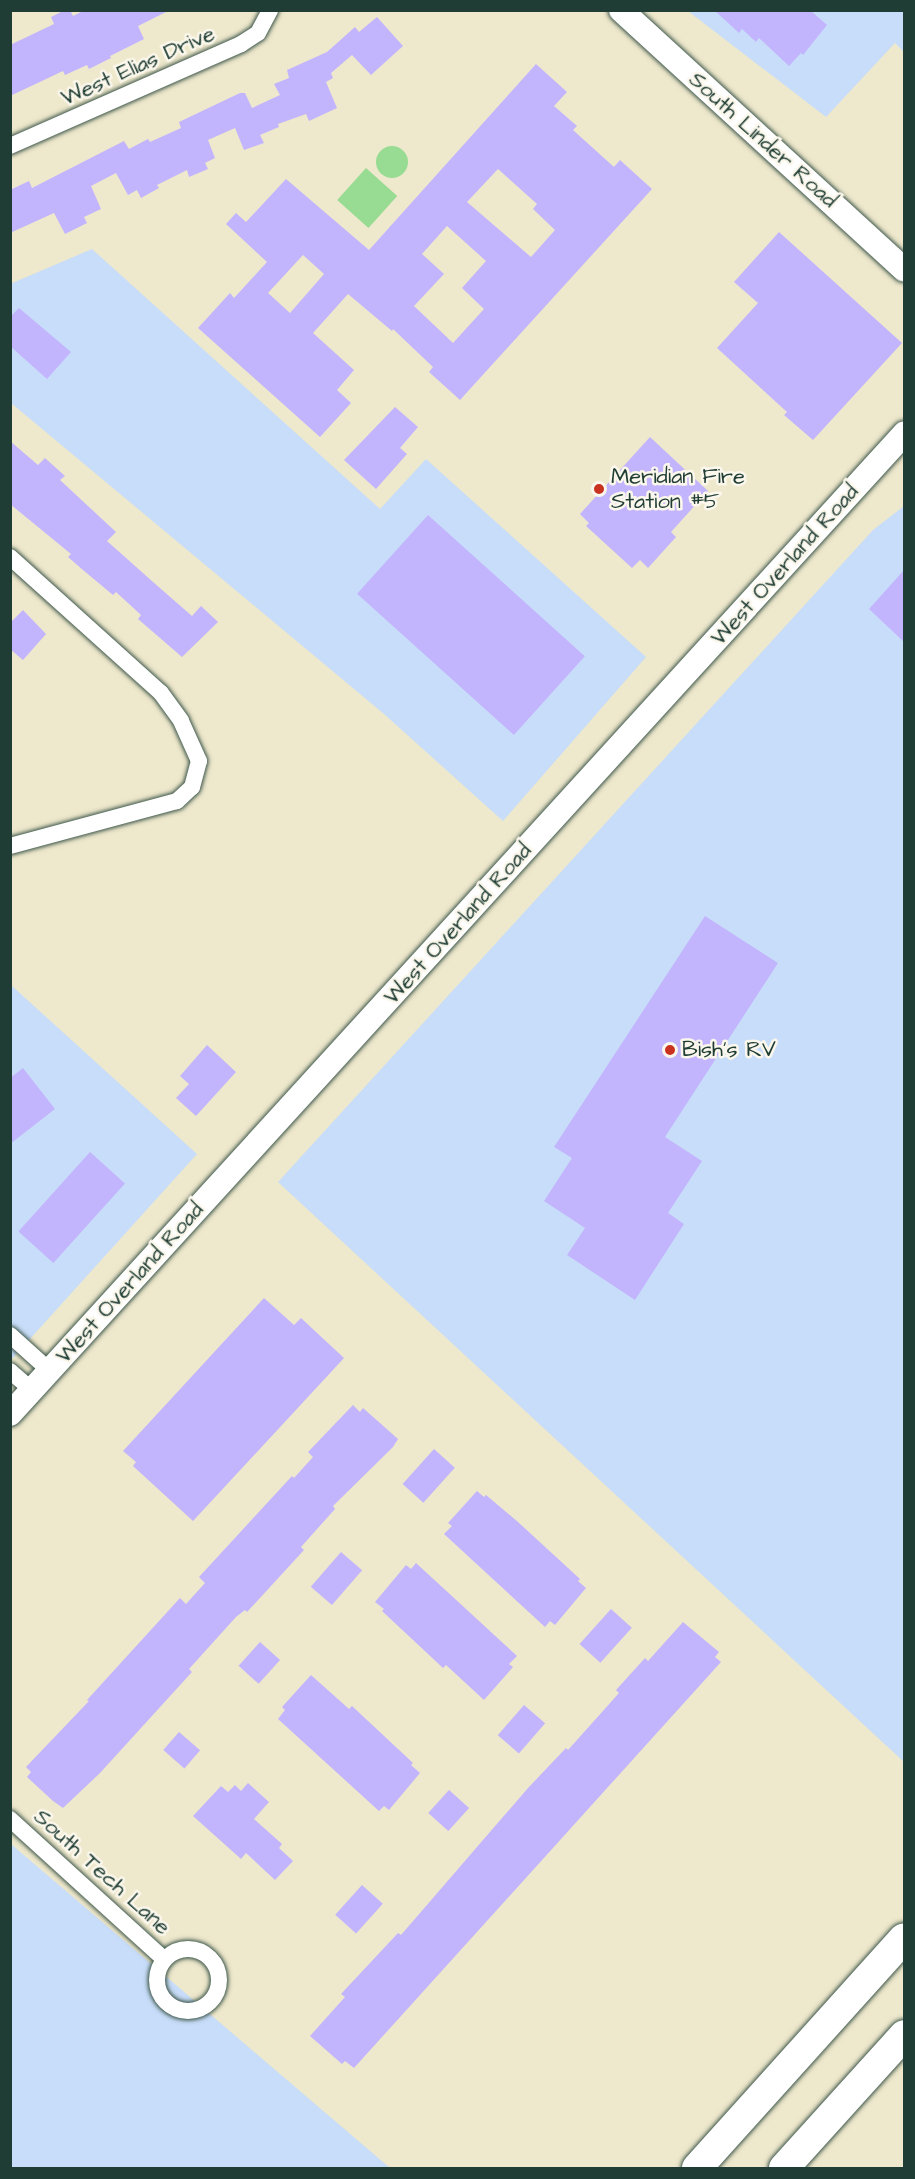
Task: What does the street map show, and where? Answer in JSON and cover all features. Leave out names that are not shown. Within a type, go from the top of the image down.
[{"type":"highway","points":[[697,2169],[904,1938]]},
{"type":"highway","points":[[784,2169],[904,2035]]},
{"type":"street","name":"West Elias Drive","points":[[10,146],[241,44],[258,33],[270,10]]},
{"type":"street","name":"South Linder Road","points":[[621,10],[904,269]]},
{"type":"street","name":"West Overland Road","points":[[10,1414],[904,434]]},
{"type":"street","points":[[10,556],[161,693],[181,721],[199,761],[192,787],[177,801],[10,846]]},
{"type":"street","points":[[10,1335],[50,1371]]},
{"type":"street","points":[[10,1371],[32,1390]]},
{"type":"street","name":"South Tech Lane","points":[[10,1819],[164,1959]]},
{"type":"shaded area","points":[[688,11],[904,11],[904,52],[895,43],[826,117]]},
{"type":"shaded area","points":[[92,249],[380,509],[426,459],[646,657],[503,821],[384,714],[11,403],[10,284]]},
{"type":"shaded area","points":[[904,506],[904,1762],[278,1182],[873,530]]},
{"type":"shaded area","points":[[12,986],[197,1154],[11,1360],[10,988]]},
{"type":"shaded area","points":[[11,1844],[390,2168],[11,2168]]},
{"type":"green space","points":[[392,146],[403,151],[408,162],[403,173],[392,178],[381,173],[376,162],[381,151]]},
{"type":"green space","points":[[366,168],[397,196],[368,228],[337,200]]},
{"type":"building","points":[[70,10],[73,16],[85,10],[170,10],[138,26],[144,39],[110,56],[111,58],[89,69],[87,65],[65,75],[63,71],[10,96],[10,45],[54,24],[51,17]]},
{"type":"building","points":[[714,10],[810,10],[827,25],[803,55],[801,53],[789,66],[759,38],[756,42],[742,29],[739,33]]},
{"type":"building","points":[[377,17],[403,46],[371,75],[352,55],[331,73],[333,78],[326,82],[337,108],[309,121],[306,114],[278,124],[279,127],[260,135],[264,143],[244,150],[235,128],[208,140],[215,158],[205,163],[208,169],[189,177],[187,170],[157,185],[159,188],[141,198],[137,190],[128,195],[116,173],[91,186],[101,209],[84,217],[87,223],[65,234],[54,213],[10,233],[10,190],[29,181],[32,188],[124,141],[129,149],[148,139],[150,142],[181,128],[179,122],[240,93],[245,93],[252,108],[280,95],[274,84],[289,78],[287,70],[327,52],[355,27],[359,32]]},
{"type":"building","points":[[536,64],[567,92],[554,106],[577,126],[573,130],[614,167],[620,160],[652,189],[460,400],[429,372],[433,367],[393,329],[392,331],[348,294],[313,333],[354,370],[337,390],[351,403],[320,437],[198,328],[230,293],[234,298],[267,262],[226,224],[236,213],[246,222],[286,179],[369,250]],"holes":[[[498,169],[537,204],[533,209],[555,230],[531,257],[467,202]],[[447,226],[486,261],[462,288],[484,309],[453,343],[414,306],[444,274],[422,254]],[[303,255],[324,274],[290,313],[268,293]]]},
{"type":"building","points":[[779,232],[902,343],[813,440],[784,415],[787,412],[717,348],[758,303],[734,282]]},
{"type":"building","points":[[19,308],[71,352],[47,379],[10,346],[10,317]]},
{"type":"building","points":[[395,407],[418,427],[400,448],[407,454],[376,489],[344,460]]},
{"type":"building","points":[[650,437],[708,491],[671,532],[676,537],[648,568],[640,560],[632,568],[586,526],[589,523],[580,514]]},
{"type":"building","points":[[10,441],[38,465],[45,458],[65,476],[60,480],[116,532],[107,541],[192,616],[201,606],[218,622],[182,657],[138,619],[141,615],[116,592],[113,595],[68,557],[71,554],[10,504]]},
{"type":"building","points":[[428,515],[585,656],[514,735],[357,594]]},
{"type":"building","points":[[904,570],[904,642],[869,609]]},
{"type":"building","points":[[23,610],[46,634],[23,660],[10,649],[10,623]]},
{"type":"building","name":"Bish's RV","points":[[705,916],[778,963],[665,1137],[702,1161],[668,1213],[684,1224],[635,1300],[567,1255],[585,1228],[544,1201],[572,1158],[554,1147]]},
{"type":"building","points":[[207,1045],[236,1072],[196,1116],[176,1098],[189,1084],[180,1076]]},
{"type":"building","points":[[23,1068],[55,1109],[10,1144],[10,1078]]},
{"type":"building","points":[[90,1152],[125,1183],[53,1263],[18,1232]]},
{"type":"building","points":[[264,1298],[294,1325],[301,1318],[344,1358],[193,1521],[133,1466],[136,1462],[123,1451]]},
{"type":"building","points":[[353,1405],[360,1412],[363,1408],[398,1439],[393,1447],[333,1506],[335,1509],[301,1547],[304,1550],[247,1612],[245,1610],[236,1617],[189,1669],[192,1672],[100,1773],[63,1808],[53,1801],[27,1777],[31,1772],[26,1767],[89,1701],[87,1700],[180,1598],[186,1604],[205,1583],[199,1577],[292,1476],[294,1478],[313,1457],[308,1452]]},
{"type":"building","points":[[434,1449],[455,1468],[423,1503],[403,1484]]},
{"type":"building","points":[[477,1491],[484,1497],[486,1495],[518,1522],[580,1579],[578,1581],[586,1588],[555,1625],[550,1621],[545,1627],[444,1534],[452,1526],[448,1523]]},
{"type":"building","points":[[341,1552],[362,1570],[332,1605],[311,1587]]},
{"type":"building","points":[[416,1563],[517,1656],[509,1664],[513,1667],[484,1700],[446,1665],[443,1668],[375,1602],[406,1565],[411,1569]]},
{"type":"building","points":[[611,1609],[632,1628],[600,1663],[580,1644]]},
{"type":"building","points":[[683,1622],[719,1652],[715,1657],[721,1662],[354,2068],[345,2061],[342,2064],[310,2036],[345,1997],[341,1994],[398,1933],[401,1935],[528,1788],[566,1748],[568,1750],[619,1693],[616,1690],[645,1658],[648,1661]]},
{"type":"building","points":[[260,1642],[280,1660],[259,1684],[239,1666]]},
{"type":"building","points":[[311,1675],[349,1709],[352,1706],[413,1763],[411,1765],[420,1773],[389,1810],[384,1806],[379,1811],[278,1719],[285,1710],[282,1707]]},
{"type":"building","points":[[524,1705],[545,1723],[519,1754],[498,1735]]},
{"type":"building","points":[[179,1732],[200,1750],[184,1768],[163,1750]]},
{"type":"building","points":[[248,1783],[269,1802],[254,1819],[282,1844],[279,1848],[293,1861],[275,1880],[246,1853],[241,1859],[193,1816],[221,1786],[228,1792],[235,1785],[241,1791]]},
{"type":"building","points":[[449,1790],[469,1808],[448,1831],[428,1813]]},
{"type":"building","points":[[362,1885],[383,1904],[356,1933],[335,1915]]},
{"type":"place","name":"Meridian Fire Station #5","points":[[599,489]]},
{"type":"place","name":"Bish's RV","points":[[670,1050]]}]
